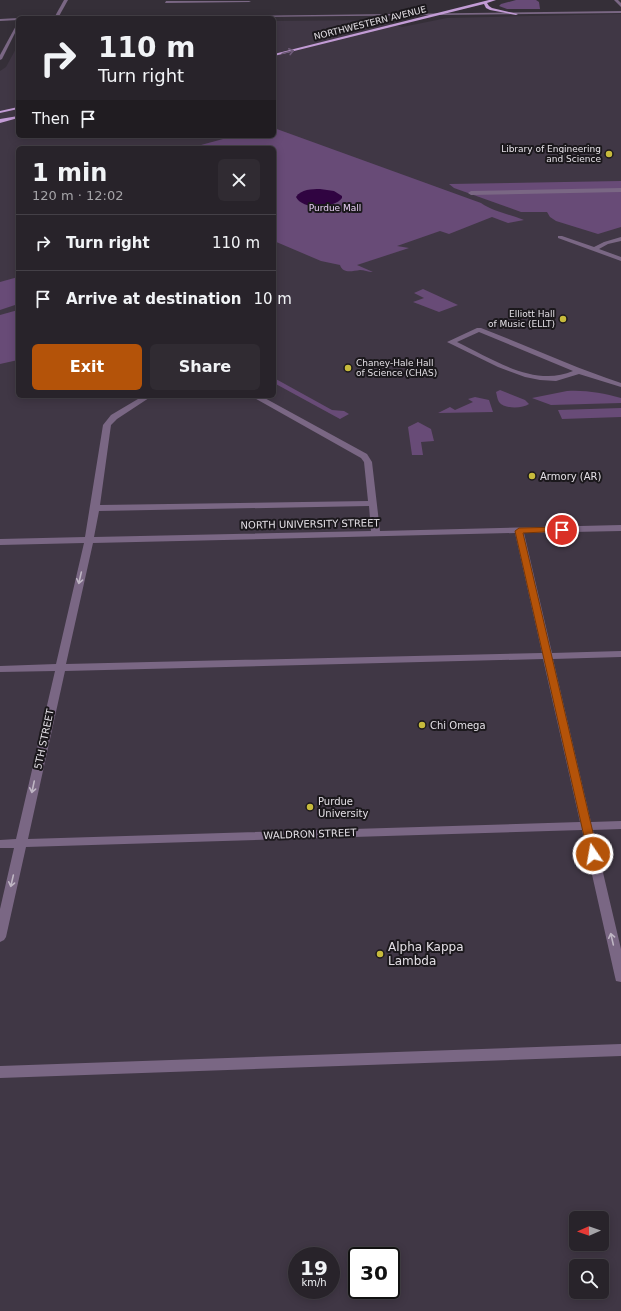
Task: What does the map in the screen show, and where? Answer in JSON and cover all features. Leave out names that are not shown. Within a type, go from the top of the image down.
[{"type":"main road","name":"NORTHWESTERN AVENUE","points":[[297,43],[416,15],[472,0]]},
{"type":"main road","name":"NORTHWESTERN AVENUE","points":[[276,55],[494,0]]},
{"type":"main road","points":[[485,2],[487,7],[491,9],[516,14]]},
{"type":"main road","points":[[0,112],[16,108]]},
{"type":"main road","points":[[0,121],[16,117]]},
{"type":"street","points":[[57,16],[66,0]]},
{"type":"street","points":[[616,0],[621,6]]},
{"type":"street","points":[[164,8],[166,1],[249,1],[248,8]]},
{"type":"street","points":[[226,16],[621,12]]},
{"type":"street","points":[[0,20],[16,19]]},
{"type":"street","points":[[0,59],[16,28]]},
{"type":"street","points":[[0,43],[9,43]]},
{"type":"street","points":[[471,193],[621,190]]},
{"type":"street","points":[[560,237],[621,259]]},
{"type":"street","points":[[595,249],[606,243],[621,239]]},
{"type":"street","points":[[579,371],[566,377],[553,380],[534,378],[451,342],[479,329],[579,371],[621,385]]},
{"type":"street","name":"5TH STREET","points":[[0,937],[89,540],[107,424],[114,417],[145,398]]},
{"type":"street","points":[[259,398],[364,456],[368,462],[376,533]]},
{"type":"street","points":[[95,508],[373,503]]},
{"type":"street","name":"NORTH UNIVERSITY STREET","points":[[0,542],[621,528]]},
{"type":"street","points":[[519,531],[621,977]]},
{"type":"street","points":[[0,669],[621,654]]},
{"type":"street","name":"WALDRON STREET","points":[[0,844],[621,825]]},
{"type":"street","points":[[0,1072],[621,1050]]},
{"type":"shaded area","name":"Purdue University","points":[[621,14],[621,1311],[0,1311],[0,71],[6,67],[16,49],[16,138],[276,138],[276,21],[376,20],[402,27],[447,18]]},
{"type":"shaded area","points":[[310,189],[334,191],[342,196],[342,198],[338,202],[326,206],[311,206],[299,201],[296,197],[301,192]]},
{"type":"green space","points":[[516,0],[536,0],[539,2],[540,9],[507,9],[499,6],[501,4]]},
{"type":"green space","name":"Purdue Mall","points":[[276,129],[481,203],[496,211],[524,220],[508,223],[492,217],[449,234],[440,231],[397,246],[409,248],[357,265],[373,272],[360,270],[346,271],[341,268],[340,265],[321,261],[276,242],[276,146],[197,146],[227,138],[276,138]]},
{"type":"green space","points":[[621,181],[621,227],[598,234],[556,221],[550,217],[547,212],[521,212],[454,188],[449,184]]},
{"type":"green space","points":[[16,278],[16,305],[0,310],[0,282]]},
{"type":"green space","points":[[423,289],[458,305],[439,312],[413,302],[424,298],[414,293]]},
{"type":"green space","points":[[16,311],[16,360],[0,364],[0,315]]},
{"type":"green space","points":[[276,379],[332,410],[344,411],[349,414],[340,419],[276,384]]},
{"type":"green space","points":[[500,390],[525,400],[529,404],[522,407],[505,406],[499,402],[497,398],[496,392]]},
{"type":"green space","points":[[567,391],[588,391],[608,395],[621,398],[621,403],[551,405],[532,398]]},
{"type":"green space","points":[[475,397],[489,400],[493,412],[438,413],[450,407],[455,410],[473,402],[468,399]]},
{"type":"green space","points":[[621,408],[621,417],[562,419],[558,410]]},
{"type":"green space","points":[[418,422],[431,429],[434,441],[421,442],[423,455],[412,455],[408,427]]},
{"type":"place","name":"Library of Engineering and Science","points":[[609,154]]},
{"type":"place","name":"Elliott Hall of Music (ELLT)","points":[[563,319]]},
{"type":"place","name":"Chaney-Hale Hall of Science (CHAS)","points":[[348,368]]},
{"type":"place","name":"Armory (AR)","points":[[532,476]]},
{"type":"place","name":"Chi Omega","points":[[422,725]]},
{"type":"place","name":"Purdue University","points":[[310,807]]},
{"type":"place","name":"Alpha Kappa Lambda","points":[[380,954]]},
{"type":"route","points":[[562,530],[519,531],[593,854]]}]
